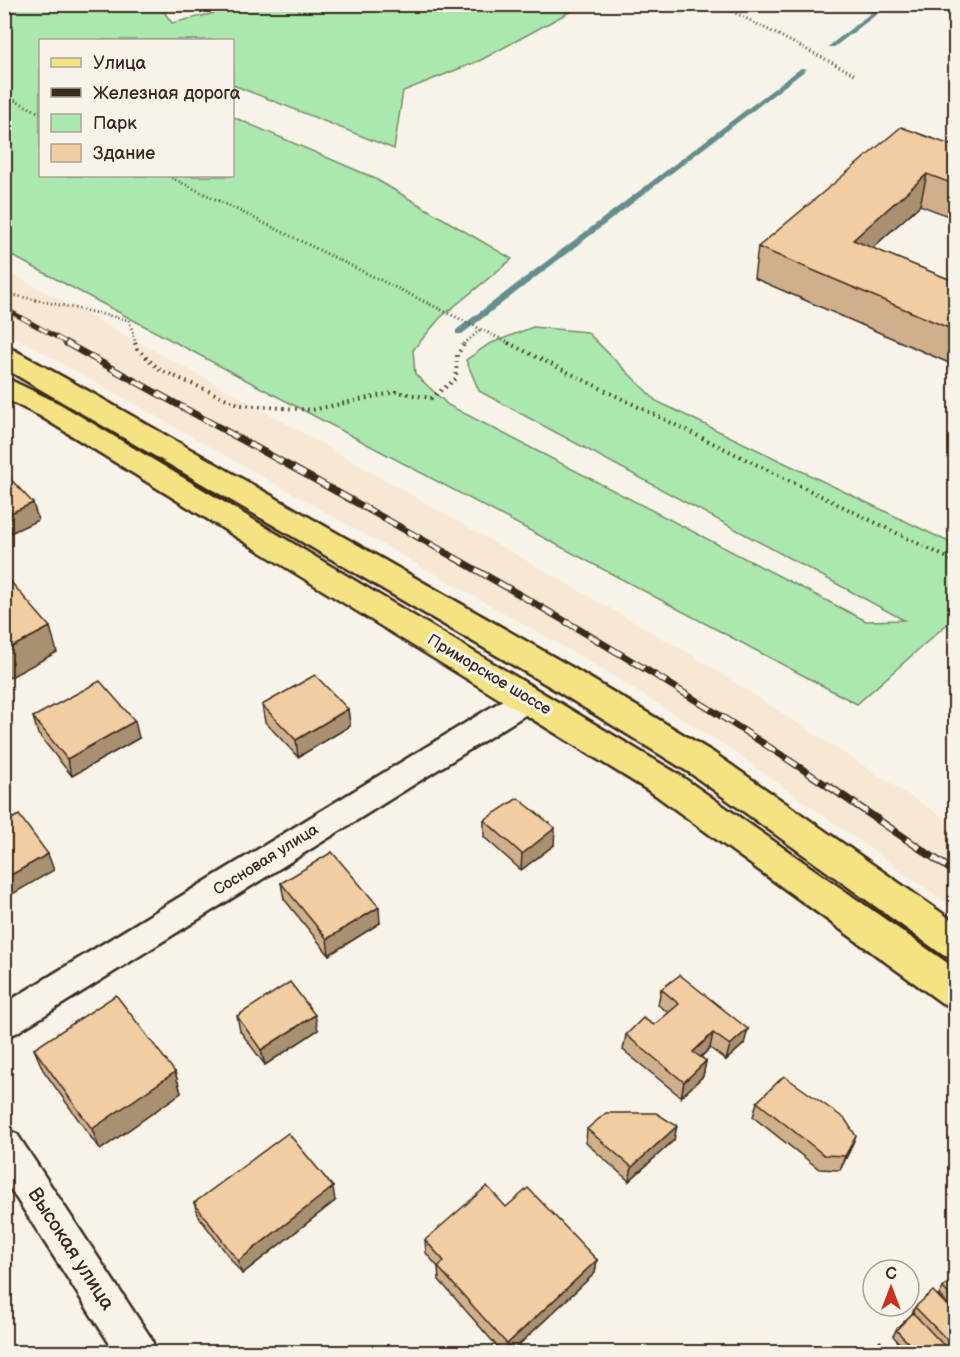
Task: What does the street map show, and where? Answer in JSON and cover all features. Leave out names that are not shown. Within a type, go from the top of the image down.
[{"type":"main road","name":"Приморское шоссе","points":[[4,356],[540,665],[702,763],[956,944]]},
{"type":"main road","name":"Приморское шоссе","points":[[4,386],[50,410],[666,784],[956,991]]},
{"type":"street","name":"Сосновая улица","points":[[4,1022],[528,699]]},
{"type":"street","name":"Высокая улица","points":[[4,1146],[137,1353]]},
{"type":"path","points":[[718,4],[856,75]]},
{"type":"path","points":[[4,95],[39,112]]},
{"type":"path","points":[[170,177],[956,562]]},
{"type":"path","points":[[4,293],[129,320],[137,349],[160,370],[241,405],[312,410],[396,392],[431,398],[456,379],[454,362],[463,343],[481,329]]},
{"type":"shaded area","points":[[5,270],[243,399],[695,657],[955,825],[955,909],[723,744],[582,657],[5,331]]},
{"type":"green space","points":[[254,4],[582,5],[481,60],[403,91],[394,149],[234,85],[234,39],[39,39],[39,177],[234,177],[234,117],[372,177],[512,259],[440,318],[413,350],[415,374],[448,405],[866,621],[904,620],[479,391],[466,360],[489,344],[533,327],[587,332],[656,401],[955,545],[955,617],[857,704],[5,252],[5,5],[159,5],[172,23]]},
{"type":"building","points":[[901,127],[956,147],[956,185],[927,174],[853,240],[956,282],[956,331],[758,247]]},
{"type":"building","points":[[4,472],[33,503],[4,516]]},
{"type":"building","points":[[4,574],[50,627],[4,651]]},
{"type":"building","points":[[315,675],[348,709],[296,740],[262,705]]},
{"type":"building","points":[[100,681],[135,721],[67,759],[33,717]]},
{"type":"building","points":[[518,798],[555,828],[522,854],[484,820]]},
{"type":"building","points":[[19,815],[48,854],[4,879],[4,823]]},
{"type":"building","points":[[332,852],[379,907],[327,939],[281,883]]},
{"type":"building","points":[[680,975],[748,1029],[730,1045],[713,1033],[693,1052],[706,1061],[684,1082],[626,1035],[643,1018],[654,1025],[679,1004],[661,989]]},
{"type":"building","points":[[290,982],[315,1015],[261,1050],[237,1016]]},
{"type":"building","points":[[116,995],[175,1072],[92,1129],[34,1049]]},
{"type":"building","points":[[784,1076],[845,1119],[856,1136],[845,1156],[824,1155],[757,1102]]},
{"type":"building","points":[[606,1113],[656,1113],[677,1126],[632,1167],[587,1129]]},
{"type":"building","points":[[288,1133],[333,1187],[238,1261],[194,1203]]},
{"type":"building","points":[[487,1186],[506,1207],[528,1188],[597,1260],[507,1344],[438,1267],[444,1261],[425,1240]]},
{"type":"building","points":[[956,1275],[956,1301],[943,1288]]},
{"type":"building","points":[[933,1291],[956,1315],[956,1349],[921,1313],[921,1302]]},
{"type":"building","points":[[908,1318],[918,1318],[951,1353],[918,1353],[896,1330]]},
{"type":"building","points":[[880,1341],[890,1353],[868,1353]]},
{"type":"waterway","points":[[831,47],[887,4]]},
{"type":"waterway","points":[[459,332],[803,69]]},
{"type":"railway","points":[[4,308],[69,344]]},
{"type":"railway","points":[[66,343],[548,611],[737,726],[829,787]]},
{"type":"railway","points":[[827,785],[956,873]]}]
